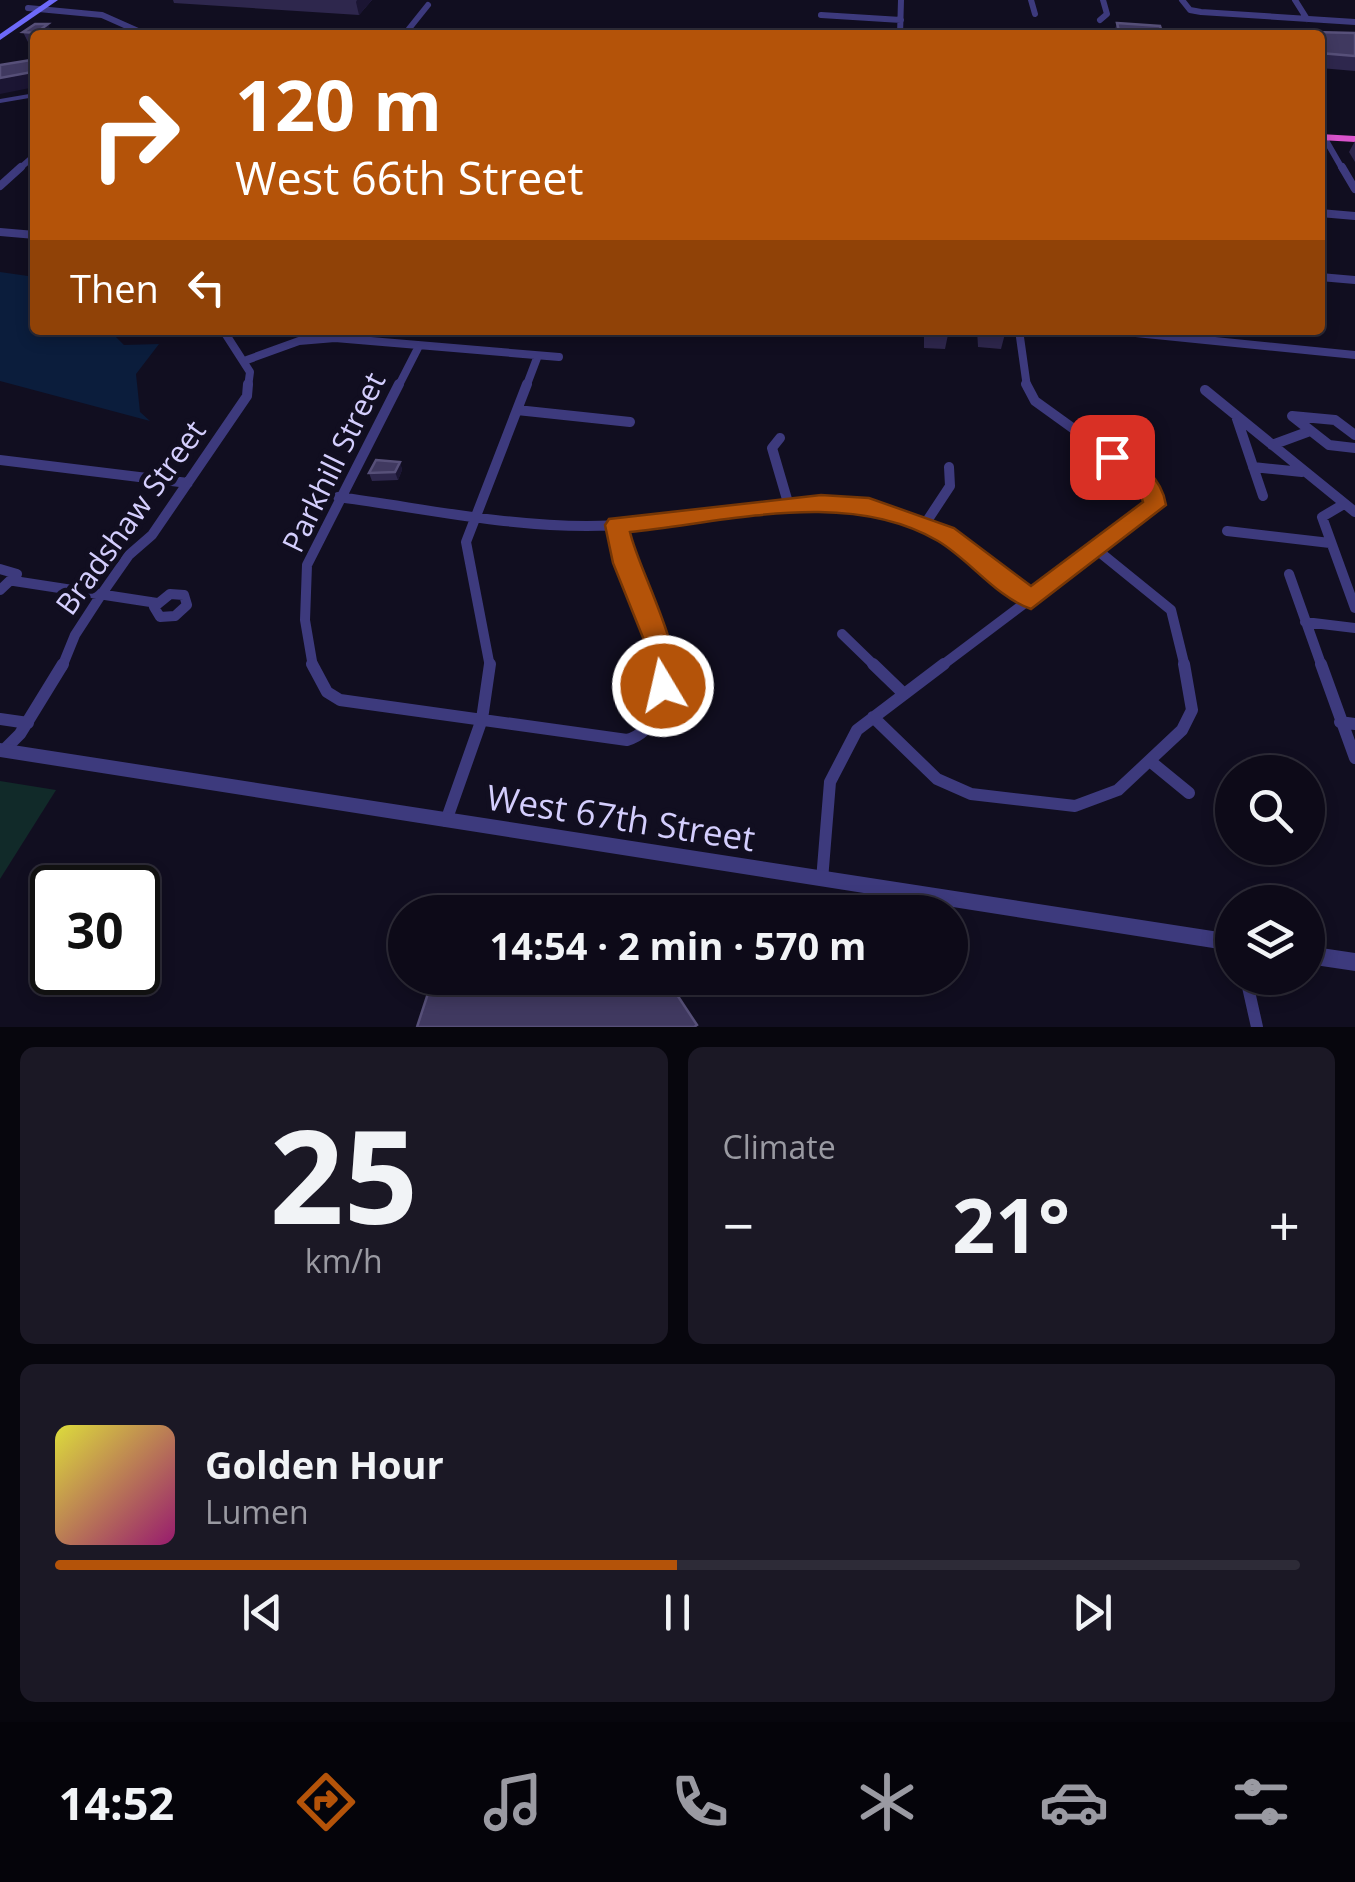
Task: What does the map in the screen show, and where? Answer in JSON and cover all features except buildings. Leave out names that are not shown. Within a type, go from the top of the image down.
[{"type":"highway","points":[[0,60],[30,57]]},
{"type":"highway","points":[[0,70],[30,67]]},
{"type":"highway","points":[[1325,133],[1355,130]]},
{"type":"highway","points":[[1325,134],[1355,140]]},
{"type":"main road","points":[[2,33],[34,8],[54,0]]},
{"type":"street","points":[[900,30],[901,0]]},
{"type":"street","points":[[1031,0],[1034,14]]},
{"type":"street","points":[[1100,20],[1107,14],[1104,0]]},
{"type":"street","points":[[1182,0],[1190,10],[1355,22]]},
{"type":"street","points":[[1295,0],[1307,19]]},
{"type":"street","points":[[408,30],[428,6]]},
{"type":"street","points":[[34,8],[115,22],[135,30]]},
{"type":"street","points":[[821,15],[900,20]]},
{"type":"street","points":[[0,101],[30,95]]},
{"type":"street","points":[[1325,138],[1355,190]]},
{"type":"street","points":[[0,186],[30,160]]},
{"type":"street","points":[[1325,213],[1355,216]]},
{"type":"street","points":[[0,232],[30,235]]},
{"type":"street","points":[[1325,277],[1355,280]]},
{"type":"street","points":[[226,335],[244,361],[314,338],[537,358],[559,356]]},
{"type":"street","points":[[822,881],[830,782],[848,741],[873,717],[1150,511],[1156,498],[1146,481],[1034,401],[1026,385],[1020,335]]},
{"type":"street","points":[[1156,335],[1355,355]]},
{"type":"street","name":"Parkhill Street","points":[[419,346],[338,496],[306,565],[304,600],[312,677],[324,694],[336,700],[479,720]]},
{"type":"street","points":[[445,822],[479,720],[490,661],[466,560],[475,513],[537,358]]},
{"type":"street","name":"Bradshaw Street","points":[[2,750],[28,723],[65,666],[74,635],[101,595],[129,556],[152,535],[248,396],[252,382],[244,361]]},
{"type":"street","points":[[1206,390],[1355,512]]},
{"type":"street","points":[[517,410],[630,422]]},
{"type":"street","points":[[1236,415],[1262,496]]},
{"type":"street","points":[[1355,436],[1334,420],[1292,416],[1330,445],[1355,448]]},
{"type":"street","points":[[1092,444],[1124,422]]},
{"type":"street","points":[[1272,445],[1310,431]]},
{"type":"street","points":[[780,438],[772,448],[790,506]]},
{"type":"street","points":[[0,460],[188,483]]},
{"type":"street","points":[[925,524],[950,486],[950,467]]},
{"type":"street","points":[[1253,467],[1305,472]]},
{"type":"street","points":[[338,496],[582,526],[790,506],[869,506],[925,524],[956,540],[1031,599]]},
{"type":"street","points":[[1344,504],[1322,517],[1355,608]]},
{"type":"street","points":[[479,720],[627,740],[652,726],[664,668],[625,563],[617,525]]},
{"type":"street","points":[[1228,532],[1330,543]]},
{"type":"street","points":[[873,717],[937,779],[953,789],[988,797],[1075,806],[1118,790],[1182,730],[1192,709],[1179,630],[1162,599],[1097,550]]},
{"type":"street","points":[[0,569],[15,570],[14,581]]},
{"type":"street","points":[[1289,574],[1355,758]]},
{"type":"street","points":[[0,590],[14,581],[156,603]]},
{"type":"street","points":[[1305,622],[1355,628]]},
{"type":"street","points":[[842,634],[904,694]]},
{"type":"street","points":[[0,719],[28,723]]},
{"type":"street","points":[[1340,722],[1355,724]]},
{"type":"street","name":"West 67th Street","points":[[2,750],[1215,940]]},
{"type":"street","points":[[1150,761],[1188,793]]},
{"type":"street","points":[[1325,957],[1355,962]]},
{"type":"street","points":[[1249,995],[1256,1027]]},
{"type":"green space","points":[[0,781],[56,790],[0,879]]},
{"type":"water","points":[[0,272],[30,276],[30,335],[114,335],[124,345],[159,344],[136,374],[140,412],[150,421],[0,381]]},
{"type":"route","points":[[663,686],[660,650],[625,563],[617,525],[821,503],[869,506],[909,517],[946,534],[1031,599],[1154,505],[1156,498],[1146,481],[1112,457]]}]
